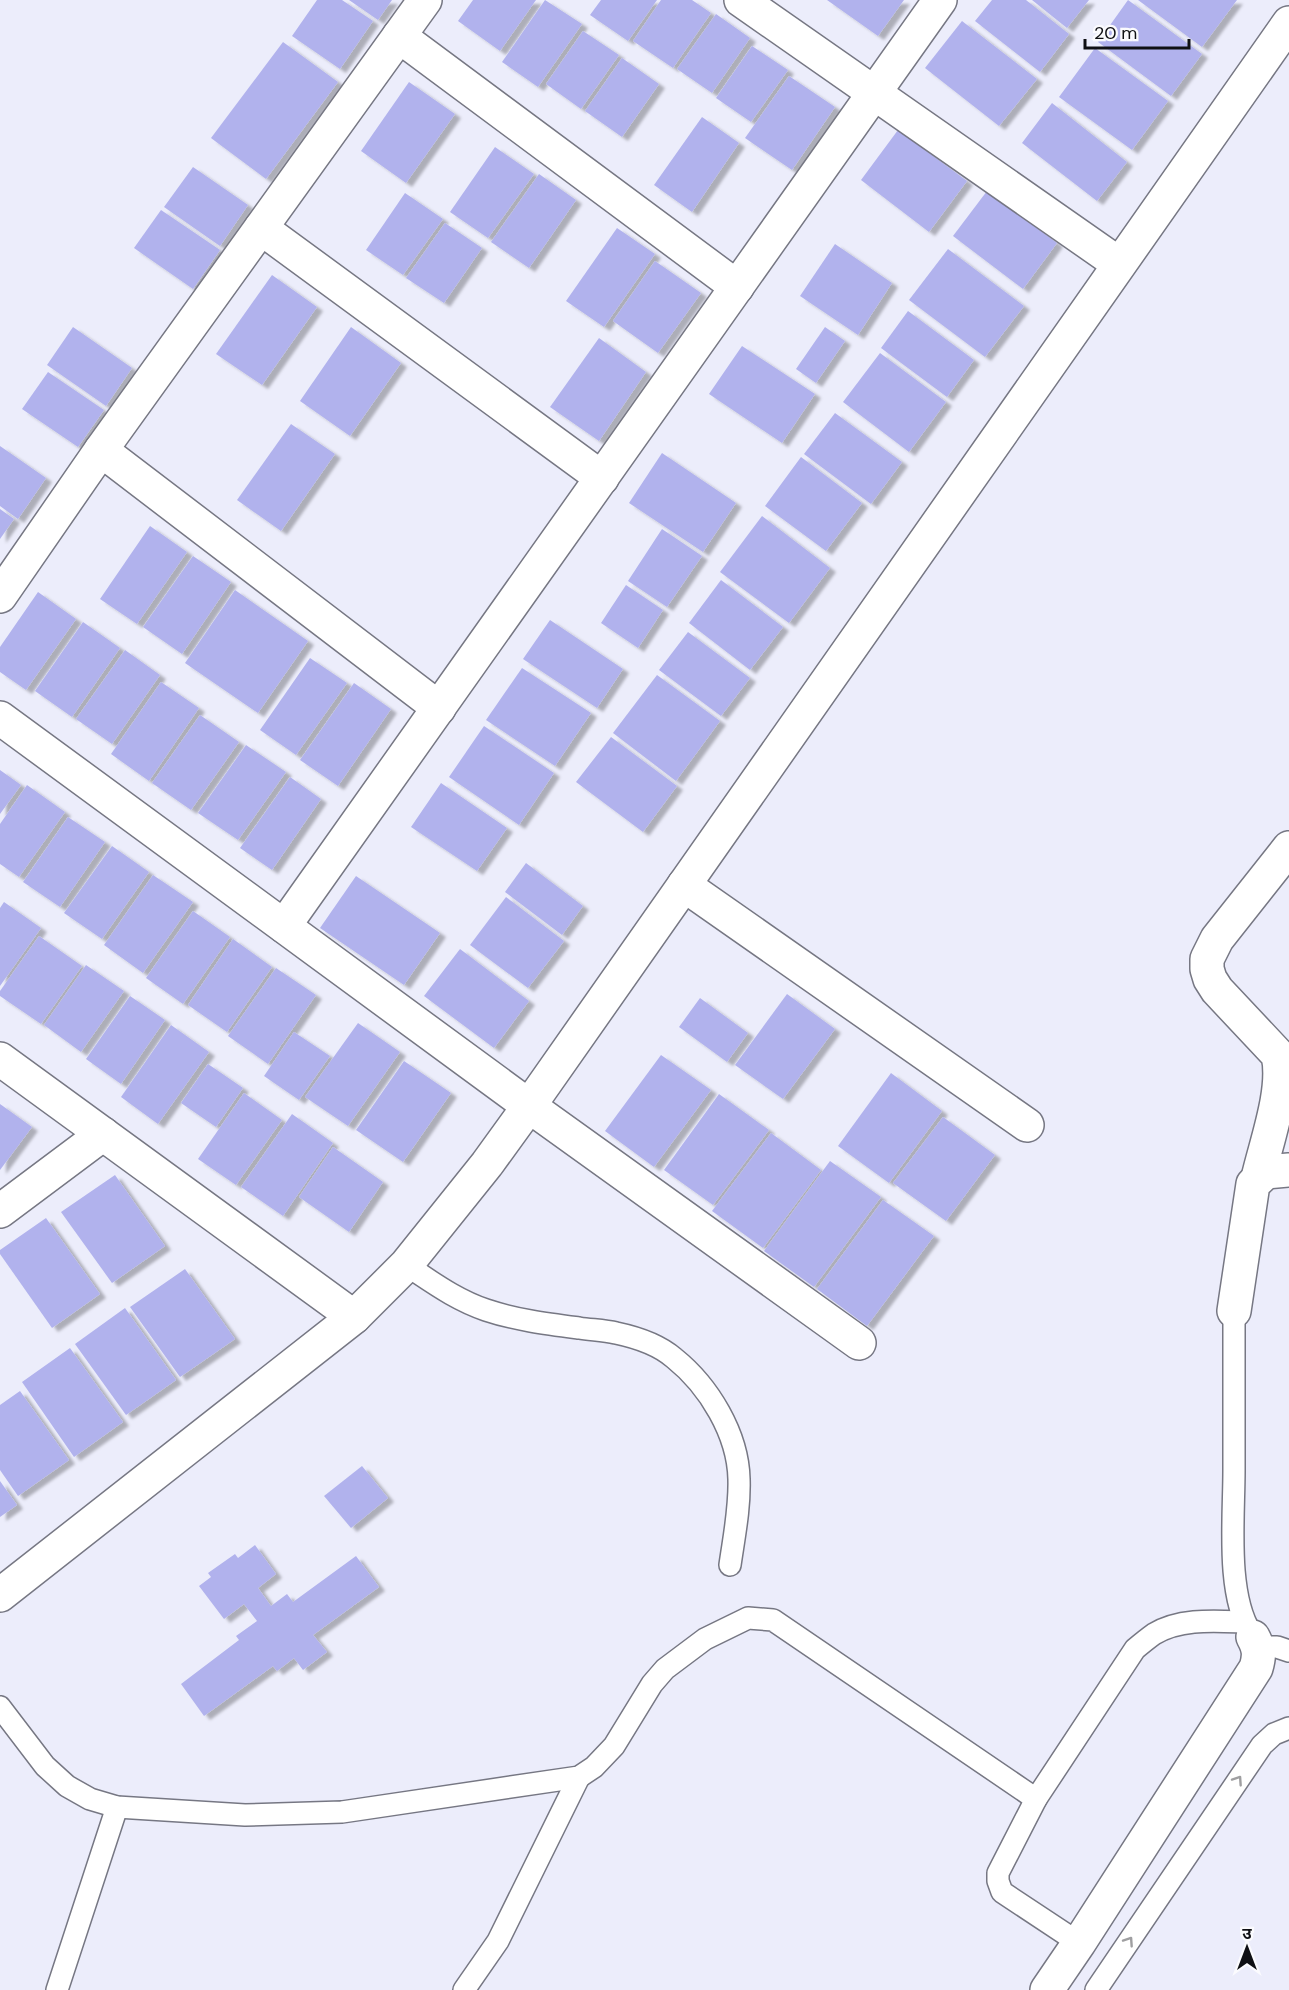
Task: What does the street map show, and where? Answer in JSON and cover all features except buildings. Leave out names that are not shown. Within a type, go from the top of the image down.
[{"type":"street","points":[[0,596],[101,450],[425,0]]},
{"type":"street","points":[[741,0],[1119,264]]},
{"type":"street","points":[[284,926],[940,0]]},
{"type":"street","points":[[0,1595],[354,1317],[406,1265],[487,1164],[529,1106],[1289,23]]},
{"type":"street","points":[[399,36],[737,287]]},
{"type":"street","points":[[261,228],[602,478]]},
{"type":"street","points":[[101,450],[439,708]]},
{"type":"street","points":[[0,718],[529,1106],[859,1343]]},
{"type":"street","points":[[1234,1311],[1250,1193],[1257,1178],[1279,1091],[1281,1066],[1278,1055],[1217,990],[1210,979],[1207,959],[1217,939],[1289,848]]},
{"type":"street","points":[[684,885],[1027,1125]]},
{"type":"street","points":[[0,1059],[354,1317]]},
{"type":"street","points":[[0,1211],[103,1134]]},
{"type":"street","points":[[1257,1178],[1266,1172],[1289,1170]]},
{"type":"street","points":[[1047,1990],[1257,1668],[1261,1639]]},
{"type":"lane","points":[[406,1265],[462,1301],[486,1310],[512,1318],[616,1333],[654,1346],[673,1357],[691,1374],[722,1415],[734,1449],[739,1477],[730,1565]]},
{"type":"lane","points":[[1234,1311],[1234,1567],[1236,1594],[1261,1639]]},
{"type":"lane","points":[[0,1707],[45,1766],[67,1786],[90,1799],[117,1807],[245,1815],[342,1812],[579,1777],[594,1767],[614,1746],[652,1684],[666,1669],[705,1639],[748,1618],[773,1620],[1036,1799]]},
{"type":"lane","points":[[1079,1943],[1002,1892],[998,1881],[1000,1867],[1036,1799],[1135,1649],[1156,1633],[1202,1621],[1261,1639]]},
{"type":"lane","points":[[1096,1990],[1262,1745],[1274,1734],[1289,1728]]},
{"type":"lane","points":[[464,1990],[498,1941],[579,1777]]},
{"type":"lane","points":[[57,1990],[117,1807]]}]
